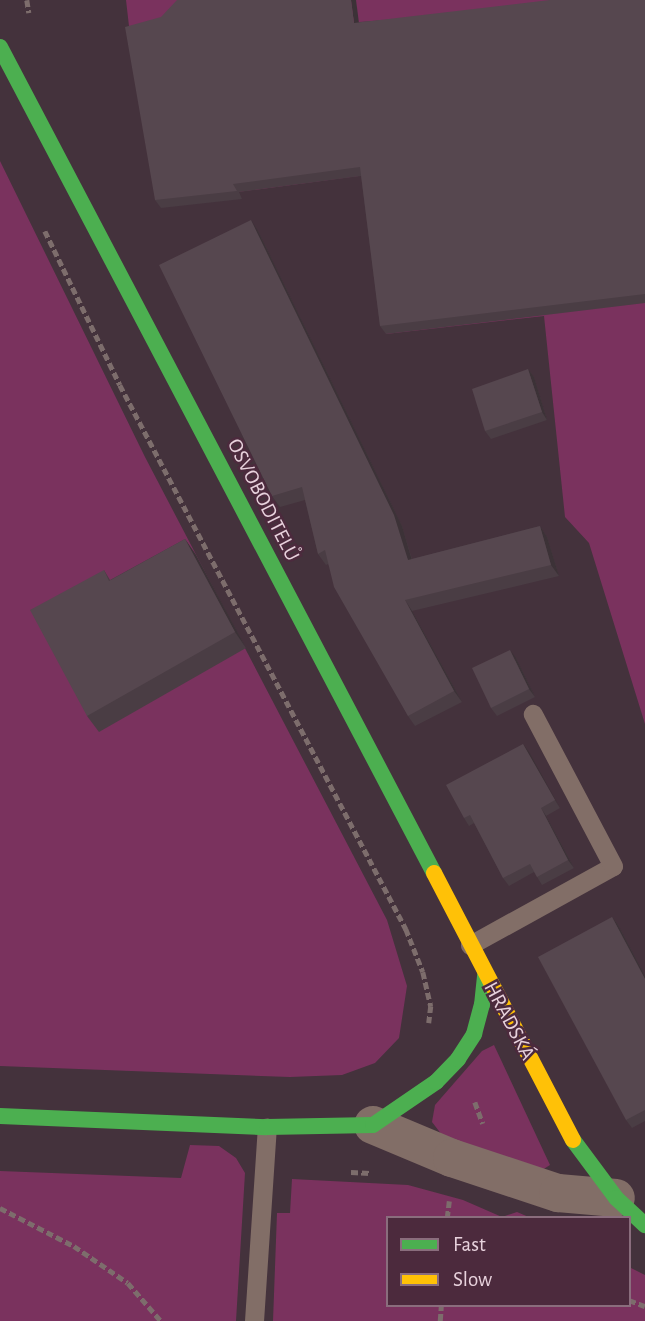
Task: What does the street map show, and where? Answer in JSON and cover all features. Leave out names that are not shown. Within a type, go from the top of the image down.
[{"type":"street","name":"OSVOBODITELŮ","points":[[0,47],[199,422],[485,974]]},
{"type":"street","name":"HRADSKÁ","points":[[373,1125],[436,1082],[458,1059],[474,1034],[482,1005],[485,974]]},
{"type":"street","name":"HRADSKÁ","points":[[485,974],[573,1141],[616,1198],[645,1225]]},
{"type":"street","points":[[0,1116],[267,1127],[373,1125],[452,1158],[558,1193],[616,1198]]},
{"type":"lane","points":[[470,945],[613,866],[533,714]]},
{"type":"lane","points":[[254,1321],[267,1127]]},
{"type":"path","points":[[27,0],[28,11]]},
{"type":"path","points":[[42,226],[127,397],[406,929],[423,972],[431,1006],[458,1059],[503,1175]]},
{"type":"path","points":[[428,1026],[431,1006]]},
{"type":"path","points":[[349,1172],[377,1174]]},
{"type":"path","points":[[0,1208],[75,1246],[128,1283],[160,1321]]},
{"type":"shaded area","points":[[126,0],[645,0],[645,724],[589,543],[565,517],[544,316],[386,334],[366,175],[193,198],[130,35]]},
{"type":"shaded area","points":[[0,161],[145,457],[387,920],[407,986],[399,1038],[375,1063],[342,1075],[290,1077],[0,1066]]},
{"type":"shaded area","points":[[494,1045],[550,1165],[539,1172],[442,1135],[432,1122],[435,1105],[482,1051]]},
{"type":"shaded area","points":[[190,1145],[219,1146],[236,1158],[245,1173],[236,1321],[0,1321],[0,1171],[181,1178]]},
{"type":"shaded area","points":[[292,1179],[408,1185],[463,1200],[500,1216],[386,1216],[386,1307],[631,1307],[631,1268],[645,1275],[645,1321],[273,1321],[277,1213],[290,1213]]},
{"type":"shaded area","points":[[517,1212],[526,1216],[505,1216]]},
{"type":"building","points":[[177,0],[351,0],[354,23],[550,0],[645,0],[645,294],[380,326],[360,167],[233,184],[237,191],[155,200],[125,27],[161,17]]},
{"type":"building","points":[[251,220],[394,515],[408,560],[540,526],[551,565],[405,600],[454,691],[408,716],[334,587],[325,550],[318,554],[302,487],[272,496],[159,265]]},
{"type":"building","points":[[528,369],[542,412],[485,431],[472,389]]},
{"type":"building","points":[[185,539],[235,632],[87,716],[30,610],[104,570],[109,581]]},
{"type":"building","points":[[510,650],[529,689],[491,708],[472,668]]},
{"type":"building","points":[[523,744],[555,800],[541,808],[568,860],[537,877],[530,864],[503,878],[470,815],[464,818],[446,785]]},
{"type":"building","points":[[612,917],[645,979],[645,1110],[626,1120],[538,957]]},
{"type":"traffic: fast","points":[[0,47],[434,873]]},
{"type":"traffic: fast","points":[[0,1116],[267,1127],[373,1125],[436,1082],[458,1059],[474,1034],[482,1005],[485,974]]},
{"type":"traffic: fast","points":[[573,1140],[616,1198],[645,1225]]},
{"type":"traffic: slow","points":[[434,873],[573,1140]]}]
